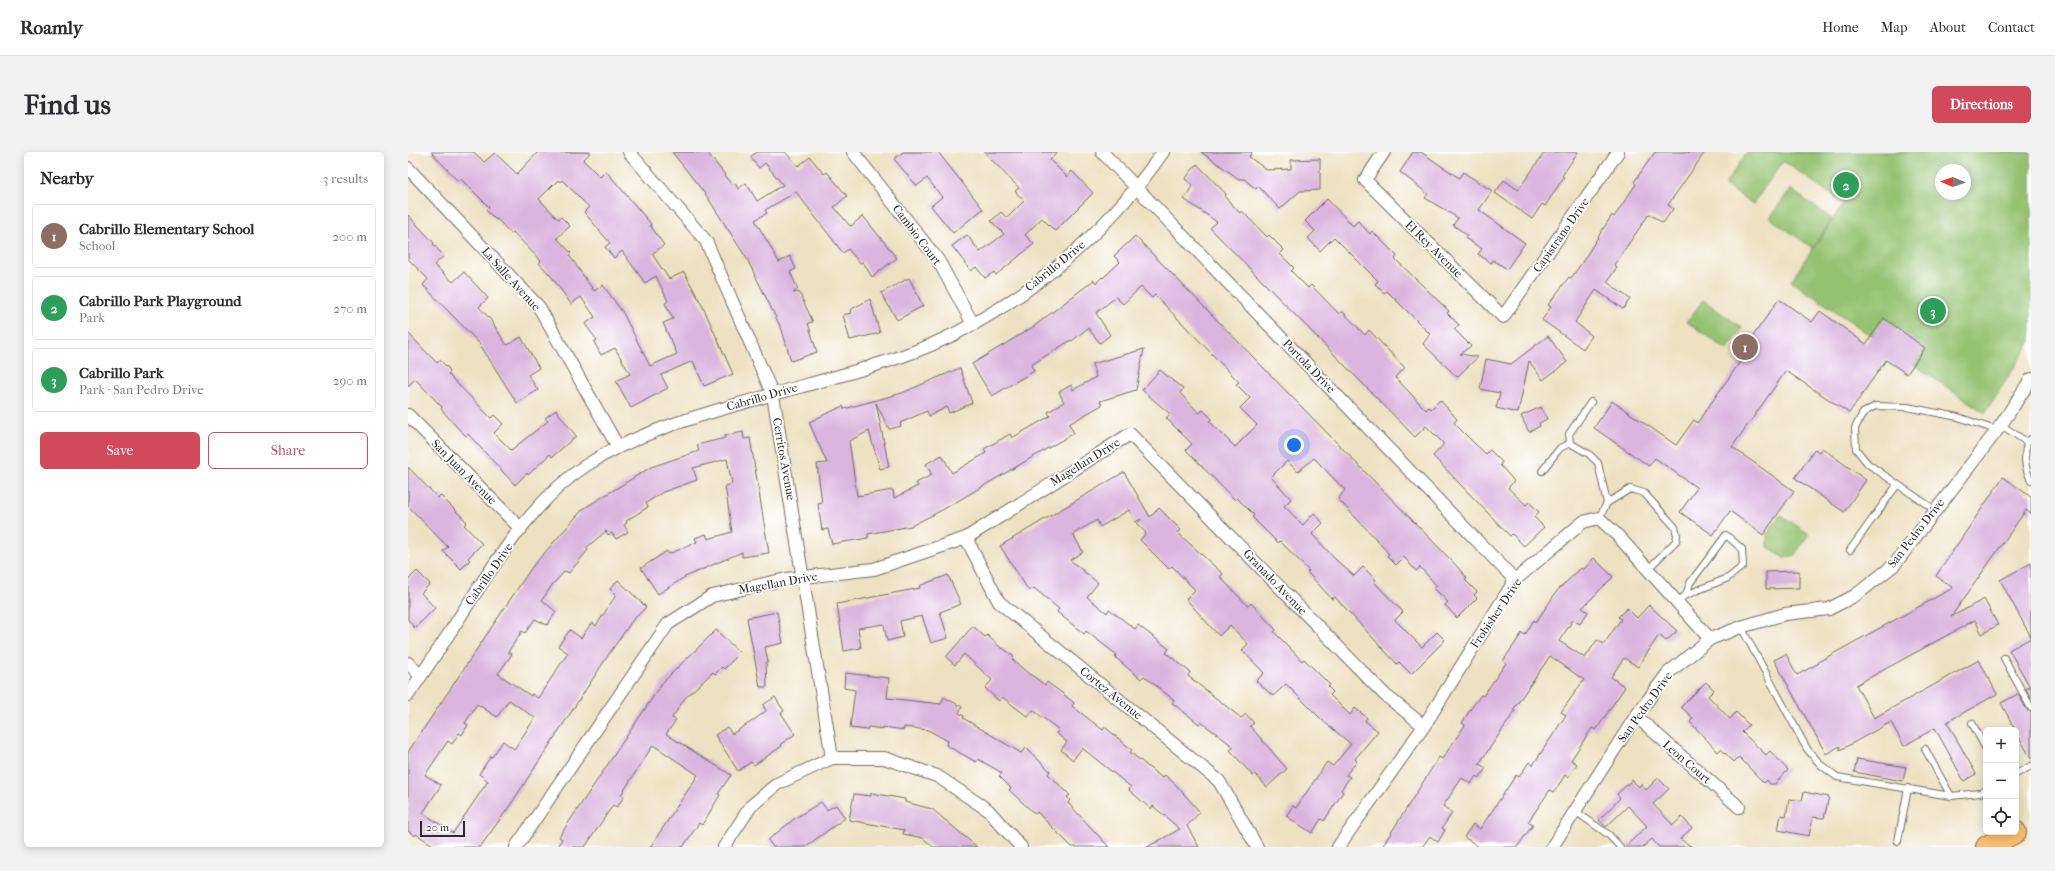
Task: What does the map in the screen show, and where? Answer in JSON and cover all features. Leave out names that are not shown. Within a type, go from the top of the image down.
[{"type":"highway","points":[[2019,830],[2031,823]]},
{"type":"highway","points":[[1987,847],[2009,835]]},
{"type":"street","name":"Cerritos Avenue","points":[[629,152],[706,241],[773,395],[804,578],[832,758]]},
{"type":"street","name":"Cambio Court","points":[[853,152],[938,260],[973,324]]},
{"type":"street","name":"Portola Drive","points":[[1102,152],[1515,580]]},
{"type":"street","name":"Cabrillo Drive","points":[[408,695],[496,562],[549,496],[583,468],[618,447],[661,428],[892,360],[933,344],[973,324],[1015,298],[1051,272],[1118,210],[1137,188],[1163,152]]},
{"type":"street","name":"El Rey Avenue","points":[[1384,152],[1365,180],[1503,317]]},
{"type":"street","name":"Capistrano Drive","points":[[1503,317],[1618,152]]},
{"type":"street","name":"La Salle Avenue","points":[[408,168],[539,307],[618,447]]},
{"type":"street","name":"San Pedro Drive","points":[[1552,847],[1636,716],[1668,674],[1710,639],[1741,627],[1785,614],[1829,609],[1856,595],[1894,565],[1999,427],[2031,379]]},
{"type":"street","name":"San Juan Avenue","points":[[408,415],[521,530]]},
{"type":"street","name":"Magellan Drive","points":[[516,847],[668,624],[712,596],[786,579],[874,569],[966,538],[1130,434]]},
{"type":"street","name":"Granado Avenue","points":[[1130,434],[1385,695],[1424,726]]},
{"type":"street","name":"Frobisher Drive","points":[[1338,847],[1424,726],[1515,580],[1583,522],[1599,518]]},
{"type":"street","points":[[1599,518],[1620,537],[1648,569],[1681,598],[1710,639]]},
{"type":"street","name":"Cortez Avenue","points":[[966,538],[999,602],[1219,781],[1257,847]]},
{"type":"street","points":[[408,664],[421,676]]},
{"type":"street","name":"Leon Court","points":[[1636,716],[1739,807]]},
{"type":"street","points":[[724,847],[751,806],[777,784],[832,758],[884,758],[938,776],[988,810],[1021,847]]},
{"type":"lane","points":[[1570,444],[1569,434],[1591,402]]},
{"type":"lane","points":[[1935,510],[1896,485],[1868,464],[1856,449],[1855,428],[1863,413],[1875,406],[1907,407],[1999,427],[2029,440],[2024,456],[2026,471],[2031,480]]},
{"type":"lane","points":[[1542,471],[1560,448],[1570,444],[1589,454],[1598,463],[1607,503]]},
{"type":"lane","points":[[1850,550],[1896,485]]},
{"type":"lane","points":[[1599,518],[1607,503],[1630,489],[1644,493],[1675,527],[1677,534],[1676,541],[1648,569]]},
{"type":"lane","points":[[1726,535],[1742,549],[1743,566],[1728,578],[1681,598],[1690,582],[1726,535]]},
{"type":"lane","points":[[1741,627],[1807,749],[1821,765],[1837,777],[1951,796],[1983,792]]},
{"type":"lane","points":[[2004,658],[2031,708]]},
{"type":"lane","points":[[1972,723],[1983,743]]},
{"type":"lane","points":[[1925,749],[1951,796]]},
{"type":"lane","points":[[2019,772],[2031,766]]},
{"type":"lane","points":[[1898,841],[1908,788]]},
{"type":"lane","points":[[1575,811],[1609,835],[1620,847]]},
{"type":"green space","points":[[1747,152],[2031,152],[2031,341],[1985,413],[1791,281],[1844,203],[1783,161],[1753,204],[1725,185]]},
{"type":"green space","points":[[1790,189],[1832,219],[1813,248],[1770,218]]},
{"type":"green space","points":[[1703,300],[1742,328],[1727,350],[1687,322]]},
{"type":"green space","points":[[1781,515],[1809,534],[1793,557],[1784,558],[1767,546],[1767,534]]},
{"type":"building","points":[[431,152],[474,152],[484,162],[495,153],[517,174],[538,152],[591,152],[583,160],[600,177],[606,171],[651,224],[650,225],[664,245],[652,254],[669,279],[684,272],[703,307],[733,374],[704,386],[693,361],[661,375],[668,388],[631,408],[616,381],[630,374],[615,348],[601,355],[594,342],[597,340],[585,324],[595,317],[581,297],[571,304],[551,276],[539,263],[541,261],[513,232],[511,234],[486,210],[489,207],[461,179],[458,181]],"holes":[[[558,180],[560,182],[562,180],[589,207],[584,212],[610,243],[605,247],[614,258],[622,251],[645,283],[656,276],[668,301],[665,303],[673,319],[663,323],[677,354],[650,366],[623,313],[603,285],[594,291],[569,255],[571,253],[557,238],[570,226],[561,217],[558,219],[539,199]]]},
{"type":"building","points":[[672,152],[707,152],[732,184],[735,183],[738,189],[746,183],[757,201],[783,185],[765,163],[759,168],[750,157],[757,152],[785,152],[798,166],[810,157],[824,174],[827,172],[847,196],[834,207],[849,225],[851,226],[863,216],[897,258],[872,277],[863,262],[860,263],[848,249],[843,253],[796,192],[765,210],[767,213],[755,220],[779,262],[790,256],[796,269],[790,272],[798,289],[793,293],[799,292],[813,322],[808,323],[817,352],[791,361],[782,330],[747,259],[706,195]]},
{"type":"building","points":[[903,152],[938,152],[983,209],[953,233],[931,206],[942,197],[927,178],[917,186],[894,159]]},
{"type":"building","points":[[984,152],[1058,152],[1050,160],[1067,177],[1072,171],[1093,193],[1055,231],[1042,218],[1025,235],[1034,244],[996,275],[994,272],[985,278],[976,267],[971,271],[952,246],[967,235],[980,252],[1004,234],[991,221],[1001,212],[1007,218],[1024,201],[1015,191],[1019,188]]},
{"type":"building","points":[[1201,152],[1252,152],[1249,157],[1267,170],[1291,169],[1291,160],[1320,159],[1320,190],[1300,191],[1280,209],[1258,186],[1256,189],[1244,179],[1239,179]]},
{"type":"building","points":[[1413,152],[1421,152],[1459,178],[1463,172],[1492,191],[1479,210],[1525,243],[1507,269],[1493,260],[1491,263],[1478,254],[1482,249],[1465,238],[1467,235],[1453,225],[1458,218],[1425,198],[1428,194],[1400,172]]},
{"type":"building","points":[[1545,152],[1578,152],[1545,206],[1542,204],[1532,219],[1495,193],[1504,180],[1518,190]]},
{"type":"building","points":[[1655,152],[1705,152],[1668,205],[1673,209],[1663,223],[1649,214],[1614,265],[1617,267],[1607,282],[1630,299],[1623,309],[1596,290],[1575,322],[1592,336],[1583,349],[1542,320],[1551,307],[1548,305],[1581,264],[1612,215],[1614,217],[1636,184],[1634,182]]},
{"type":"building","points":[[1197,164],[1226,194],[1225,197],[1240,213],[1242,211],[1267,237],[1269,235],[1284,250],[1280,254],[1294,268],[1291,271],[1308,288],[1311,285],[1339,314],[1342,311],[1365,335],[1369,330],[1405,368],[1395,377],[1426,410],[1429,407],[1431,409],[1440,400],[1457,419],[1454,423],[1475,444],[1486,454],[1490,450],[1502,462],[1500,465],[1514,481],[1508,488],[1526,505],[1529,502],[1539,512],[1534,517],[1544,527],[1524,546],[1512,534],[1510,536],[1433,456],[1443,445],[1443,443],[1426,426],[1415,437],[1210,228],[1217,222],[1184,199],[1193,185],[1185,179]]},
{"type":"building","points":[[1327,199],[1353,226],[1358,221],[1370,234],[1372,231],[1397,256],[1395,259],[1449,311],[1447,313],[1459,325],[1454,329],[1471,346],[1460,354],[1478,357],[1457,377],[1423,344],[1430,334],[1387,291],[1384,293],[1375,284],[1378,281],[1334,237],[1320,251],[1308,238],[1315,231],[1305,221]]},
{"type":"building","points":[[408,215],[444,256],[434,265],[453,282],[464,272],[488,298],[479,307],[490,319],[506,344],[508,345],[521,337],[539,368],[528,375],[538,390],[517,403],[479,343],[423,285],[428,279],[408,259]]},
{"type":"building","points":[[1135,236],[1452,561],[1467,578],[1465,580],[1477,592],[1474,595],[1477,598],[1457,618],[1445,605],[1448,602],[1434,588],[1437,586],[1420,567],[1416,571],[1404,557],[1396,565],[1387,556],[1389,554],[1338,499],[1345,490],[1314,458],[1298,472],[1287,461],[1271,477],[1291,499],[1284,506],[1303,525],[1314,513],[1323,523],[1312,534],[1335,559],[1354,576],[1363,567],[1376,580],[1374,582],[1403,612],[1395,620],[1422,647],[1437,632],[1445,640],[1411,674],[1399,662],[1397,664],[1335,597],[1332,599],[1307,572],[1309,571],[1280,541],[1278,543],[1252,517],[1254,515],[1237,498],[1235,500],[1186,450],[1192,444],[1166,418],[1170,414],[1142,390],[1160,370],[1183,389],[1180,393],[1199,413],[1203,410],[1212,419],[1209,421],[1235,447],[1257,425],[1240,408],[1250,398],[1236,384],[1239,382],[1155,295],[1152,298],[1141,287],[1123,304],[1116,297],[1096,313],[1110,335],[1100,343],[1088,328],[1072,341],[1071,340],[1031,365],[1034,371],[992,396],[972,364],[1033,327],[1094,280],[1096,283],[1102,277],[1103,278],[1120,262],[1114,256]]},
{"type":"building","points":[[909,278],[923,306],[897,320],[881,293]]},
{"type":"building","points":[[870,299],[880,333],[850,340],[843,315],[851,313],[850,310]]},
{"type":"building","points":[[1779,299],[1812,322],[1820,311],[1866,344],[1884,318],[1925,348],[1907,374],[1886,360],[1849,413],[1786,371],[1732,447],[1794,491],[1763,535],[1730,511],[1713,535],[1680,512],[1697,488],[1655,458],[1649,466],[1594,428],[1612,401],[1676,445],[1694,420],[1697,423],[1752,345],[1748,343]]},
{"type":"building","points":[[408,333],[437,363],[440,360],[449,369],[450,372],[448,374],[491,418],[494,415],[503,424],[494,433],[511,450],[548,421],[545,418],[556,410],[576,436],[552,457],[550,454],[515,485],[468,434],[466,436],[455,425],[441,409],[442,407],[415,379],[408,386]]},
{"type":"building","points":[[1548,336],[1567,362],[1543,380],[1529,361],[1518,413],[1496,408],[1500,393],[1480,389],[1486,359],[1511,364]]},
{"type":"building","points":[[1144,349],[1136,390],[1100,401],[1102,405],[1069,424],[1074,433],[944,509],[911,526],[868,534],[868,538],[832,544],[828,529],[822,530],[818,504],[822,503],[817,464],[827,463],[809,422],[843,406],[844,409],[902,393],[960,368],[972,403],[949,413],[947,407],[929,416],[927,411],[900,423],[901,426],[889,429],[876,403],[889,467],[880,469],[869,431],[849,441],[857,496],[893,490],[894,498],[918,486],[916,483],[932,475],[926,464],[942,455],[952,473],[986,453],[984,449],[1010,434],[1012,438],[1050,416],[1048,412],[1064,402],[1059,392],[1071,385],[1073,390],[1096,377],[1092,364]]},
{"type":"building","points":[[1541,407],[1547,419],[1539,423],[1540,426],[1529,432],[1521,416]]},
{"type":"building","points":[[743,432],[744,439],[750,438],[769,553],[742,557],[742,552],[685,577],[658,594],[641,568],[667,551],[669,554],[697,542],[695,538],[706,534],[708,539],[732,532],[725,486],[732,484],[727,459],[693,468],[697,480],[663,492],[646,503],[648,507],[626,521],[627,523],[624,525],[628,532],[616,539],[612,533],[608,535],[606,531],[586,548],[588,550],[569,573],[565,571],[552,585],[542,600],[556,612],[547,625],[535,619],[525,633],[522,631],[508,652],[512,654],[498,674],[531,696],[532,694],[538,698],[568,653],[558,646],[570,630],[581,638],[590,625],[593,623],[596,626],[616,595],[610,589],[618,580],[646,607],[632,621],[611,651],[509,807],[480,847],[436,847],[416,834],[415,836],[408,831],[408,752],[532,567],[583,509],[651,467],[699,451],[697,445],[725,438],[724,436]],"holes":[[[509,700],[535,718],[514,749],[503,741],[492,757],[491,756],[479,774],[488,781],[453,833],[423,813],[441,785],[425,775],[448,741],[452,744],[459,733],[462,735],[468,725],[465,723],[477,704],[497,717]]]},
{"type":"building","points":[[1822,448],[1866,480],[1844,512],[1795,478],[1815,449],[1819,452]]},
{"type":"building","points":[[408,467],[438,498],[440,495],[467,522],[464,525],[482,544],[468,558],[470,560],[461,569],[443,551],[448,547],[408,506]]},
{"type":"building","points":[[1124,472],[1150,517],[1159,508],[1181,530],[1178,533],[1223,574],[1220,577],[1248,606],[1251,603],[1276,630],[1274,632],[1302,661],[1304,659],[1330,685],[1328,687],[1333,692],[1330,695],[1350,715],[1355,708],[1367,718],[1365,721],[1378,731],[1355,759],[1357,761],[1346,775],[1350,777],[1341,790],[1343,792],[1324,821],[1321,819],[1312,833],[1286,816],[1293,806],[1296,808],[1327,762],[1333,766],[1351,744],[1323,721],[1286,684],[1273,696],[1256,681],[1264,673],[1242,650],[1248,644],[1230,625],[1219,636],[1186,599],[1195,590],[1172,566],[1169,569],[1140,540],[1146,533],[1137,524],[1141,519],[1135,522],[1129,510],[1100,527],[1097,520],[1073,534],[1083,552],[1070,560],[1098,583],[1087,597],[1107,613],[1109,609],[1135,629],[1138,625],[1169,649],[1166,653],[1190,672],[1188,676],[1241,718],[1246,714],[1254,723],[1250,726],[1287,769],[1267,787],[1255,774],[1253,776],[1230,750],[1234,747],[1201,722],[1199,724],[1172,703],[1174,700],[1144,676],[1141,679],[1115,657],[1117,655],[1086,631],[1084,634],[1057,612],[1059,609],[1034,588],[1029,591],[1000,546]]},
{"type":"building","points":[[2003,477],[2031,497],[2031,514],[2026,510],[1951,617],[1984,599],[1998,625],[1982,634],[1975,620],[1856,685],[1874,718],[1979,660],[1997,694],[1947,722],[1976,774],[1964,781],[1935,728],[1904,746],[1891,722],[1840,750],[1840,746],[1826,754],[1774,660],[1786,654],[1797,675],[1953,588],[1936,576]]},
{"type":"building","points":[[1594,558],[1613,577],[1582,608],[1588,612],[1580,624],[1573,620],[1559,641],[1585,658],[1597,640],[1604,644],[1621,619],[1618,617],[1627,608],[1637,618],[1649,605],[1677,631],[1666,641],[1659,635],[1638,667],[1624,658],[1611,677],[1625,687],[1596,730],[1592,728],[1571,760],[1577,764],[1568,777],[1565,775],[1554,792],[1550,790],[1528,822],[1533,825],[1517,847],[1479,847],[1464,837],[1473,824],[1480,829],[1516,775],[1519,777],[1529,762],[1533,765],[1566,715],[1561,712],[1584,680],[1550,656],[1513,710],[1515,711],[1479,764],[1486,768],[1479,778],[1476,776],[1471,784],[1462,778],[1443,806],[1452,813],[1442,828],[1445,830],[1438,842],[1430,836],[1422,847],[1382,847],[1439,757],[1442,759],[1465,725],[1462,723],[1472,707],[1481,695],[1483,696],[1506,663],[1503,661],[1522,633],[1525,635],[1534,620],[1536,622],[1557,591],[1581,568],[1583,570]]},
{"type":"building","points":[[2031,563],[2031,637],[2000,580]]},
{"type":"building","points":[[417,571],[430,584],[421,593],[435,608],[415,628],[408,620],[408,580]]},
{"type":"building","points":[[1799,571],[1799,588],[1766,589],[1766,572]]},
{"type":"building","points":[[948,575],[961,604],[940,612],[948,638],[931,643],[922,616],[900,621],[903,637],[887,641],[884,624],[858,628],[861,648],[844,651],[837,604],[920,588],[919,586]]},
{"type":"building","points":[[777,612],[783,643],[765,647],[768,662],[766,662],[767,687],[760,687],[747,618]]},
{"type":"building","points":[[973,626],[985,637],[987,635],[1002,649],[1003,648],[1014,657],[1012,659],[1030,675],[1045,685],[1047,682],[1062,693],[1074,703],[1072,706],[1103,730],[1105,727],[1132,750],[1130,752],[1162,778],[1165,775],[1176,785],[1200,812],[1187,826],[1199,847],[1147,847],[1180,829],[1153,806],[1151,809],[1129,790],[1131,787],[1082,748],[1073,760],[1061,750],[1067,742],[1056,733],[1059,730],[1033,710],[1028,717],[1002,697],[999,701],[985,688],[992,680],[964,654],[955,665],[946,657]]},
{"type":"building","points":[[716,630],[740,653],[724,669],[722,667],[715,674],[713,672],[685,698],[672,718],[676,720],[666,734],[731,775],[718,794],[720,795],[702,825],[699,823],[683,847],[650,847],[698,775],[653,745],[621,795],[624,797],[617,807],[613,805],[585,847],[557,847],[562,839],[559,837],[663,682]]},
{"type":"building","points":[[2031,638],[2031,699],[2026,689],[2030,687],[2009,650]]},
{"type":"building","points":[[845,673],[889,678],[887,698],[941,704],[944,697],[962,707],[959,713],[964,716],[963,718],[1021,753],[1026,748],[1050,771],[1048,774],[1070,795],[1067,797],[1070,800],[1068,803],[1109,847],[1072,847],[1037,812],[1035,814],[1009,790],[1011,788],[999,776],[1002,773],[978,759],[976,762],[946,745],[948,741],[928,730],[904,727],[904,730],[883,727],[883,729],[868,727],[867,730],[850,728],[855,690],[844,688]]},
{"type":"building","points":[[1706,682],[1714,690],[1708,696],[1730,719],[1736,712],[1749,725],[1742,732],[1766,755],[1770,751],[1788,770],[1775,784],[1770,784],[1767,780],[1764,783],[1739,757],[1734,762],[1721,749],[1718,752],[1690,722],[1693,718],[1681,707]]},
{"type":"building","points":[[2018,694],[2027,710],[2031,712],[2031,759],[2019,737],[2019,727],[2014,727],[2001,703]]},
{"type":"building","points":[[775,697],[784,711],[781,713],[795,734],[781,744],[782,746],[754,765],[751,762],[738,771],[715,735],[727,727],[732,734],[751,722],[766,711],[763,705]]},
{"type":"building","points":[[1857,759],[1906,767],[1903,781],[1854,772]]},
{"type":"building","points":[[1658,778],[1669,789],[1653,804],[1673,825],[1682,817],[1692,828],[1680,839],[1692,847],[1659,847],[1652,839],[1643,847],[1625,847],[1647,826],[1628,806],[1606,827],[1599,820],[1620,798],[1617,794],[1632,780],[1639,787],[1641,784],[1646,790]]},
{"type":"building","points":[[1804,792],[1829,797],[1824,818],[1813,817],[1809,836],[1778,830],[1781,815],[1786,816],[1789,799],[1802,801]]},
{"type":"building","points":[[871,793],[905,799],[905,802],[932,809],[977,847],[933,847],[923,838],[903,834],[904,830],[849,820],[854,794],[871,796]]},
{"type":"building","points":[[821,802],[827,810],[836,805],[845,818],[805,847],[773,847],[768,840],[794,819]]},
{"type":"place","name":"Cabrillo Park Playground","points":[[1846,185]]},
{"type":"place","name":"Cabrillo Park","points":[[1933,311]]},
{"type":"place","name":"Cabrillo Elementary School","points":[[1745,347]]}]
